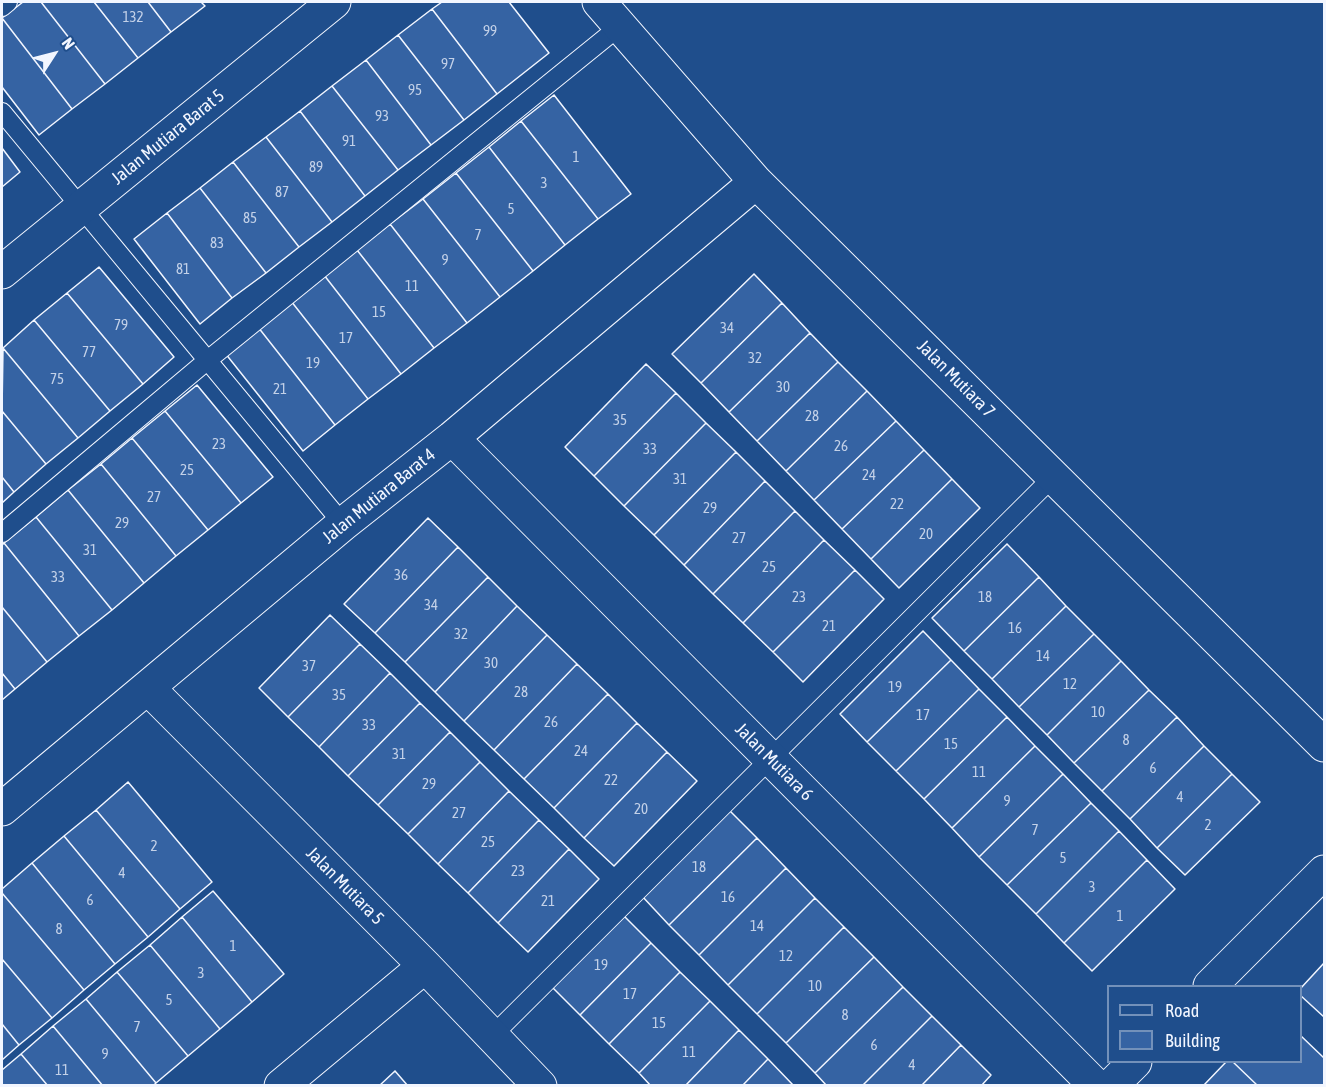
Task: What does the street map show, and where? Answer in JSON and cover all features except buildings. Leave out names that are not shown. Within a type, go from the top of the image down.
[{"type":"street","name":"Jalan Mutiara Barat 5","points":[[2,272],[334,2]]},
{"type":"street","name":"Jalan Mutiara 7","points":[[599,2],[756,182],[1324,746]]},
{"type":"street","name":"Jalan Mutiara Barat 4","points":[[2,809],[343,524],[452,438],[756,182]]},
{"type":"street","name":"Jalan Mutiara 6","points":[[452,438],[1096,1086]]},
{"type":"street","name":"Jalan Mutiara 5","points":[[148,688],[493,1035],[540,1086]]},
{"type":"street","points":[[1212,985],[1324,872]]},
{"type":"street","points":[[280,1086],[425,966]]},
{"type":"street","points":[[1111,1086],[1134,1063]]},
{"type":"lane","points":[[2,7],[8,2]]},
{"type":"lane","points":[[2,533],[208,359],[620,26]]},
{"type":"lane","points":[[2,112],[343,524]]},
{"type":"lane","points":[[493,1035],[1054,476]]}]
